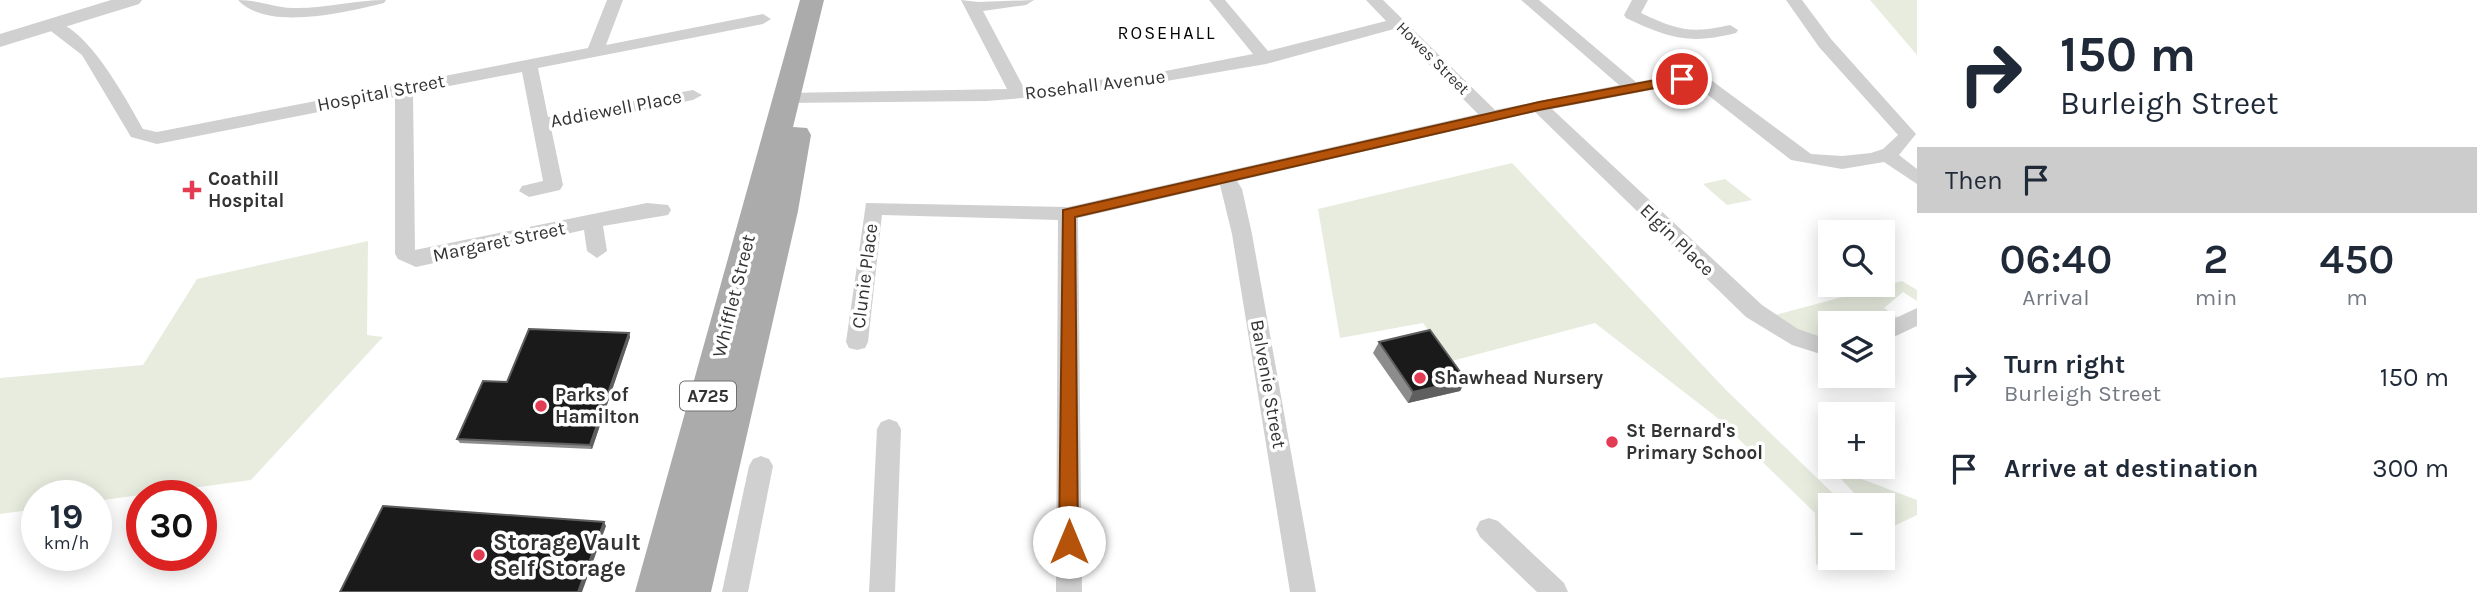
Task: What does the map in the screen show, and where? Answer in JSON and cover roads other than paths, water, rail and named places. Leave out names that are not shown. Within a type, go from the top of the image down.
[{"type":"main road","name":"Whifflet Street","points":[[690,592],[783,211],[796,98],[812,0]]},
{"type":"main road","name":"Whifflet Street","points":[[656,592],[796,98],[831,0]]},
{"type":"street","points":[[0,41],[132,0]]},
{"type":"street","points":[[246,0],[264,8],[286,12],[378,0]]},
{"type":"street","points":[[596,50],[615,0]]},
{"type":"street","points":[[1018,94],[971,4],[1026,0]]},
{"type":"street","points":[[1217,0],[1266,58]]},
{"type":"street","name":"Howes Street","points":[[1374,0],[1492,117]]},
{"type":"street","points":[[1529,0],[1630,86]]},
{"type":"street","points":[[1640,0],[1632,15],[1679,37],[1694,38],[1730,30]]},
{"type":"street","points":[[1069,592],[1068,214],[1539,106],[1630,86],[1682,79],[1705,84],[1798,156],[1813,162],[1888,156],[1904,143],[1907,134],[1825,43],[1794,0]]},
{"type":"street","name":"Hospital Street","points":[[51,24],[88,52],[137,133],[157,138],[763,19]]},
{"type":"street","name":"Rosehall Avenue","points":[[796,98],[899,99],[1018,94],[1108,86],[1266,58],[1398,23]]},
{"type":"street","name":"Addiewell Place","points":[[529,65],[553,185],[529,191]]},
{"type":"street","name":"Margaret Street","points":[[404,88],[405,254],[416,260],[661,210]]},
{"type":"street","name":"Addiewell Place","points":[[540,124],[693,95]]},
{"type":"street","name":"Elgin Place","points":[[1539,106],[1754,311],[1789,335],[1818,346]]},
{"type":"street","points":[[1888,156],[1917,178]]},
{"type":"street","name":"Balvenie Street","points":[[1225,178],[1232,189],[1242,234],[1303,592]]},
{"type":"street","name":"Clunie Place","points":[[857,342],[873,208],[1068,214]]},
{"type":"street","name":"Margaret Street","points":[[593,222],[597,251]]},
{"type":"street","points":[[1895,328],[1917,316]]},
{"type":"street","points":[[881,592],[889,429]]},
{"type":"street","points":[[735,592],[761,466]]},
{"type":"street","points":[[1489,529],[1555,592]]},
{"type":"place","name":"Coathill Hospital","points":[[192,190]]},
{"type":"place","name":"Shawhead Nursery","points":[[1420,378]]},
{"type":"place","name":"Parks of Hamilton","points":[[541,406]]},
{"type":"place","name":"St Bernard's Primary School","points":[[1612,442]]},
{"type":"place","name":"Storage Vault Self Storage","points":[[479,555]]},
{"type":"district","name":"ROSEHALL","points":[[1167,33]]}]
